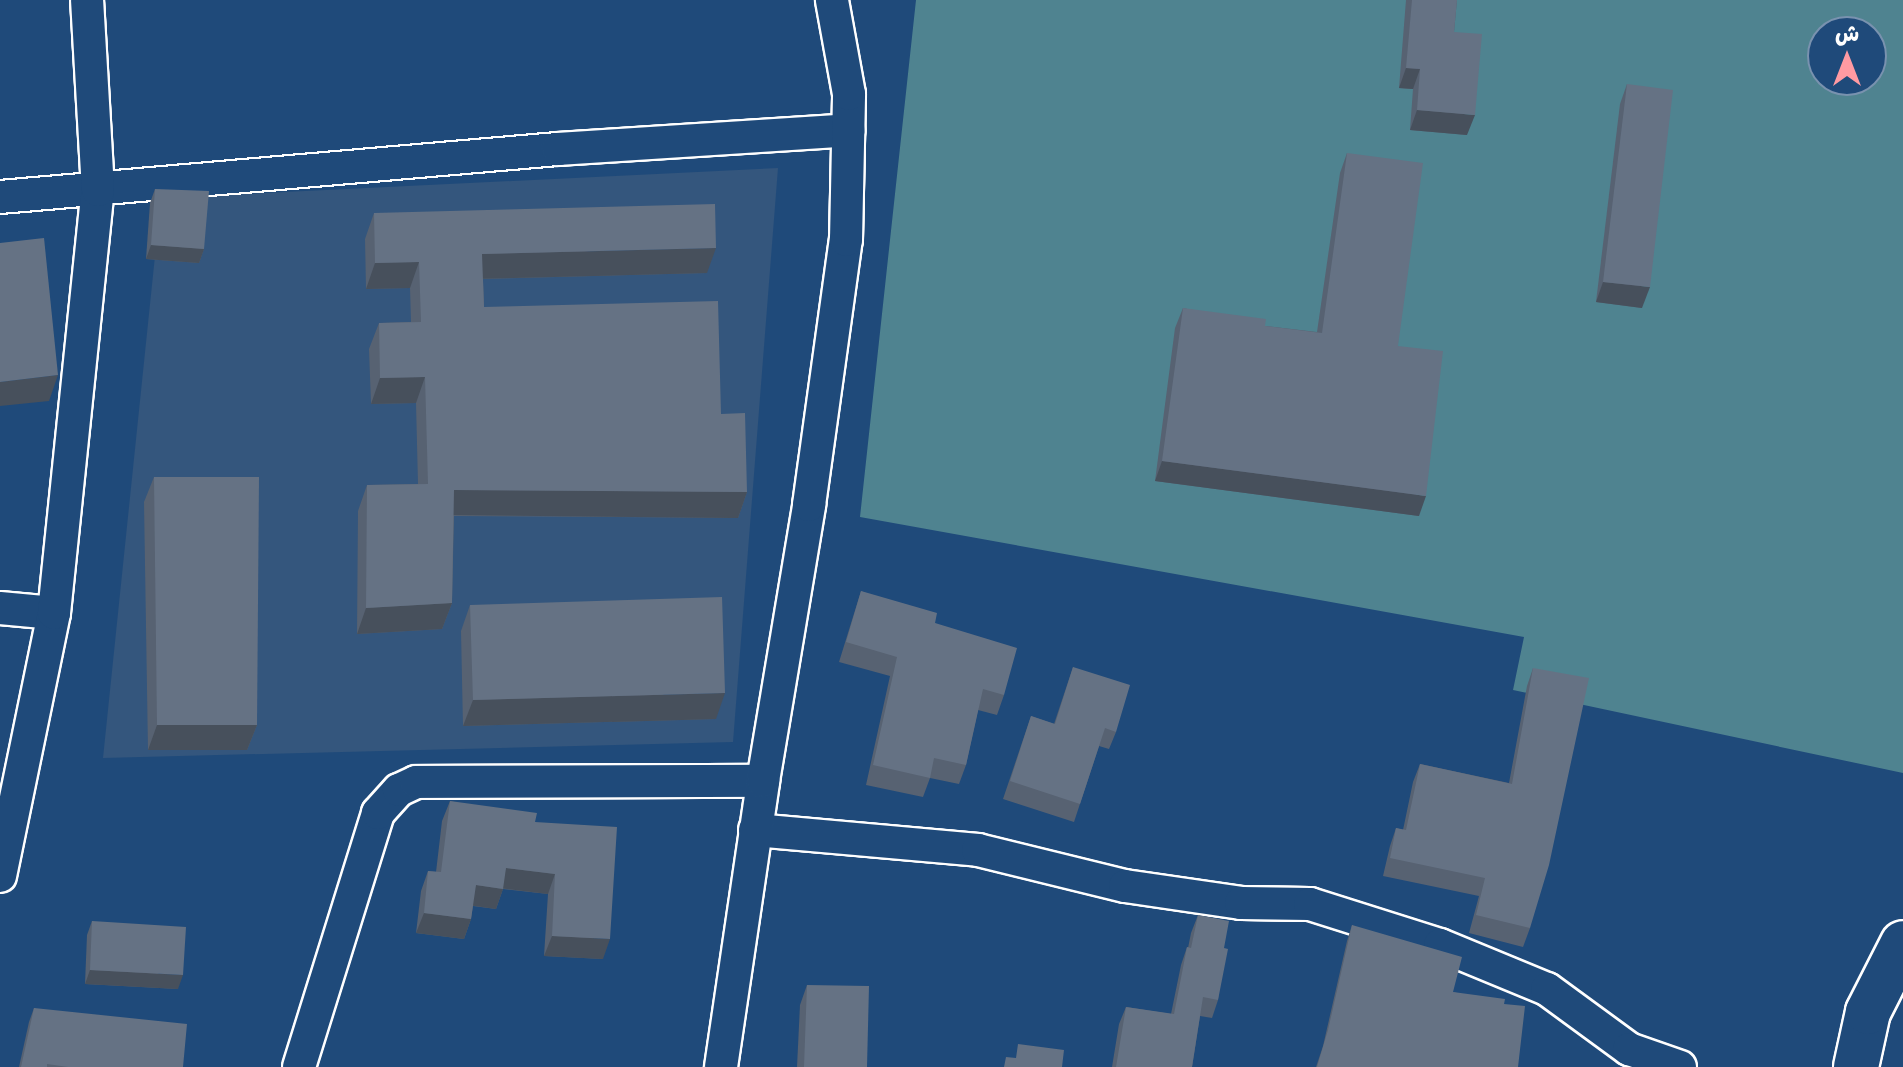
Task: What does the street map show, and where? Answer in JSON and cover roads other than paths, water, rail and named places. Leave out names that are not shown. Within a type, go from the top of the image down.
[{"type":"street","points":[[0,876],[54,613],[98,190],[87,0]]},
{"type":"street","points":[[721,1067],[755,830],[809,505],[846,240],[849,94],[832,0]]},
{"type":"street","points":[[0,197],[558,149],[848,130]]},
{"type":"street","points":[[0,608],[54,613]]},
{"type":"street","points":[[299,1067],[378,813],[399,790],[416,782],[763,781]]},
{"type":"street","points":[[755,830],[978,850],[1125,886],[1241,903],[1310,904],[1440,945],[1547,989],[1629,1049],[1680,1067]]},
{"type":"street","points":[[1856,1067],[1868,1012],[1903,943]]}]
